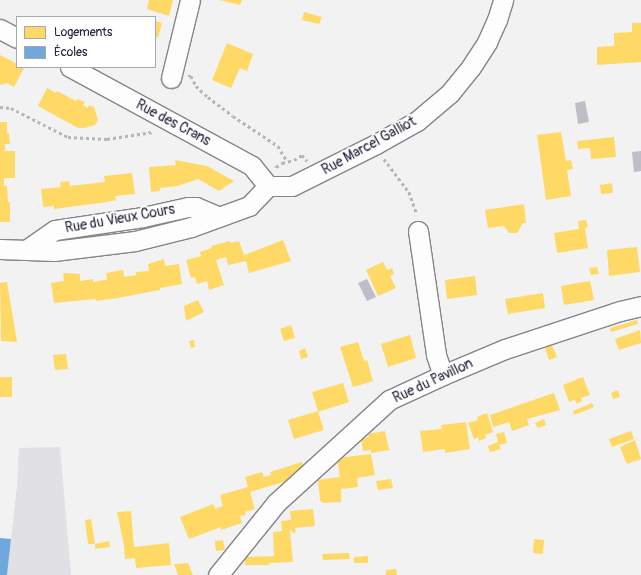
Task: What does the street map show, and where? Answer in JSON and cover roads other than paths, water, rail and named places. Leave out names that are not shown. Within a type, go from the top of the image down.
[{"type":"street","points":[[171,78],[190,0]]},
{"type":"street","name":"Rue Marcel Galliot","points":[[268,186],[292,186],[312,165],[376,144],[417,121],[450,93],[471,67],[487,42],[497,20],[503,0]]},
{"type":"street","points":[[0,29],[16,37]]},
{"type":"street","name":"Rue des Crans","points":[[72,68],[252,166],[268,186]]},
{"type":"street","name":"Rue du Vieux Cours","points":[[0,249],[54,251],[135,240],[191,227],[248,206],[268,186]]},
{"type":"street","points":[[418,231],[436,355],[443,375]]},
{"type":"street","name":"Rue du Pavillon","points":[[218,575],[276,503],[389,400],[505,349],[620,311],[641,306]]}]
